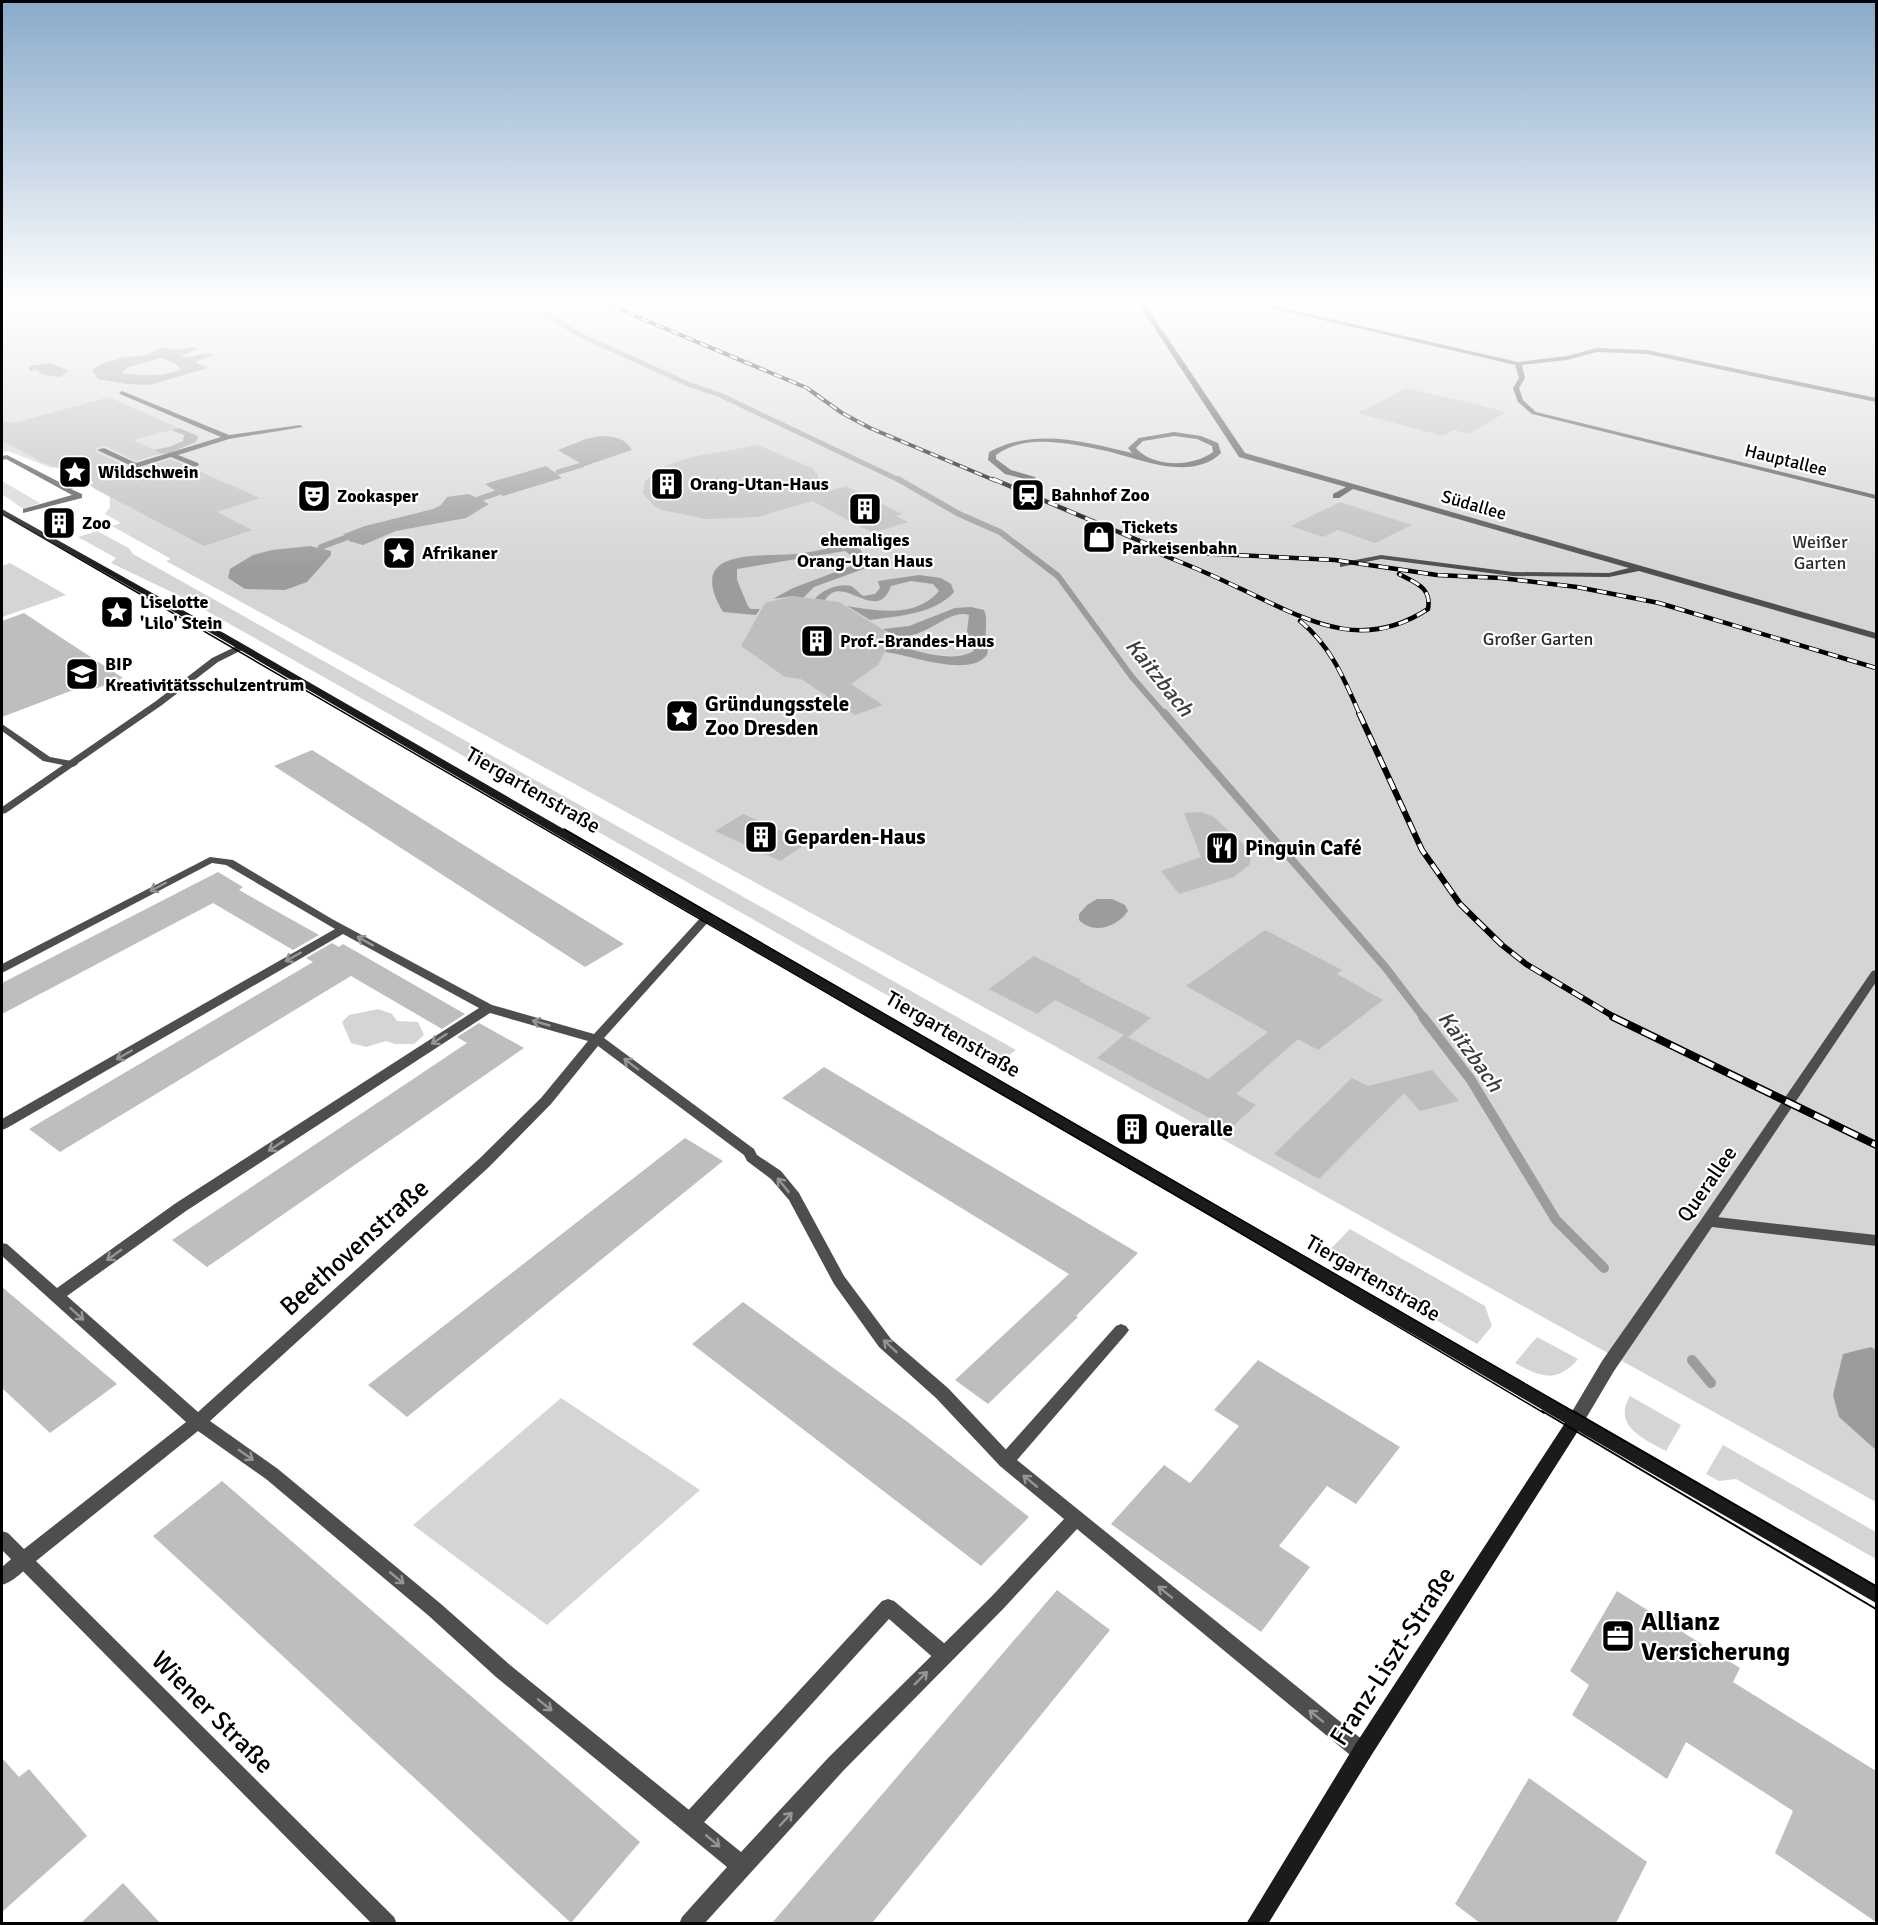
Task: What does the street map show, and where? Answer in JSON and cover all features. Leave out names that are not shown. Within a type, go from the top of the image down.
[{"type":"main road","name":"Tiergartenstraße","points":[[3,510],[1876,1595]]},
{"type":"main road","name":"Franz-Liszt-Straße","points":[[1256,1923],[1362,1752],[1576,1420]]},
{"type":"street","name":"Südallee","points":[[1200,390],[1242,455],[1876,636]]},
{"type":"street","name":"Hauptallee","points":[[1517,390],[1520,401],[1534,413],[1876,497]]},
{"type":"street","points":[[1827,390],[1876,400]]},
{"type":"street","points":[[122,393],[228,437]]},
{"type":"street","points":[[120,471],[228,437],[300,427]]},
{"type":"street","points":[[1141,457],[1132,447],[1135,443],[1150,436],[1187,435],[1215,445],[1234,444]]},
{"type":"street","points":[[1032,479],[999,466],[992,460],[992,454],[1010,445],[1047,440],[1071,442],[1167,464],[1197,464],[1214,457],[1217,453],[1215,445]]},
{"type":"street","points":[[101,450],[136,466]]},
{"type":"street","points":[[171,455],[195,465]]},
{"type":"street","points":[[2,458],[6,457],[79,496],[26,511]]},
{"type":"street","points":[[31,470],[45,466]]},
{"type":"street","points":[[64,488],[87,482]]},
{"type":"street","points":[[1336,496],[1353,486]]},
{"type":"street","points":[[1343,565],[1365,559],[1389,557],[1513,574],[1574,576],[1609,575],[1639,568]]},
{"type":"street","points":[[2,811],[73,764],[215,660],[241,647]]},
{"type":"street","points":[[2,727],[47,759],[73,764]]},
{"type":"street","points":[[2,969],[210,860],[229,862],[344,929],[488,1008],[597,1039],[713,1124],[776,1175],[794,1197],[838,1280],[848,1290],[866,1319],[885,1343],[942,1393],[1006,1461],[1362,1752]]},
{"type":"street","name":"Beethovenstraße","points":[[2,1577],[198,1422],[484,1163],[546,1101],[597,1039],[707,917]]},
{"type":"street","points":[[2,1125],[344,929]]},
{"type":"street","name":"Querallee","points":[[1576,1420],[1611,1361],[1876,974]]},
{"type":"street","points":[[56,1296],[181,1207],[488,1008]]},
{"type":"street","points":[[1708,1221],[1876,1241]]},
{"type":"street","points":[[2,1248],[198,1422],[272,1474],[435,1610],[503,1671],[742,1866]]},
{"type":"street","points":[[1006,1461],[1121,1330]]},
{"type":"street","points":[[689,1923],[844,1756],[998,1602],[1075,1519]]},
{"type":"street","name":"Wiener Straße","points":[[2,1539],[387,1923]]},
{"type":"street","points":[[690,1823],[888,1607],[944,1655]]},
{"type":"green space","points":[[2,390],[1876,390],[1876,1502],[1042,1039],[166,561],[171,559],[112,526],[121,523],[105,514],[110,507],[109,487],[96,482],[87,482],[75,465],[51,468],[8,451],[2,452]]},
{"type":"green space","points":[[2,481],[40,503],[23,509],[2,494]]},
{"type":"green space","points":[[97,531],[129,548],[133,554],[1016,1050],[1002,1060],[182,597],[111,563],[116,558],[78,537]]},
{"type":"green space","points":[[10,563],[66,595],[2,617],[2,566]]},
{"type":"green space","points":[[378,1009],[392,1014],[397,1021],[418,1022],[424,1035],[414,1044],[395,1044],[386,1041],[366,1047],[351,1043],[342,1022],[349,1015]]},
{"type":"green space","points":[[1350,1229],[1485,1306],[1492,1326],[1477,1344],[1325,1255]]},
{"type":"green space","points":[[1537,1337],[1578,1359],[1563,1372],[1548,1376],[1532,1372],[1515,1363]]},
{"type":"green space","points":[[1630,1396],[1681,1425],[1666,1451],[1640,1436],[1628,1423],[1625,1406]]},
{"type":"green space","points":[[561,1398],[700,1490],[547,1625],[413,1525]]},
{"type":"green space","points":[[1723,1445],[1876,1532],[1876,1559],[1736,1479],[1719,1481],[1706,1474]]},
{"type":"shaded area","points":[[179,428],[198,436],[196,442],[169,453],[149,455],[153,450],[183,441],[184,435],[171,430]]},
{"type":"shaded area","points":[[601,436],[622,440],[632,450],[585,466],[558,450],[586,439]]},
{"type":"shaded area","points":[[546,466],[562,478],[503,496],[485,484]]},
{"type":"shaded area","points":[[469,494],[489,504],[466,518],[396,531],[363,545],[349,541],[344,534],[365,526],[433,509],[441,505],[447,497]]},
{"type":"shaded area","points":[[844,545],[860,549],[868,562],[866,568],[814,587],[803,598],[792,596],[773,599],[793,588],[854,565],[856,559],[845,551],[737,569],[737,580],[748,606],[751,609],[760,609],[756,615],[723,612],[714,592],[713,577],[718,567],[729,560],[760,555],[813,552]]},
{"type":"shaded area","points":[[310,546],[331,551],[331,555],[307,582],[285,590],[245,589],[228,578],[230,569],[253,555],[272,550]]},
{"type":"shaded area","points":[[919,575],[941,578],[951,584],[954,592],[937,605],[915,613],[870,620],[847,606],[884,611],[908,609],[930,600],[939,591],[933,584],[911,581],[891,586],[885,597],[877,601],[841,591],[832,593],[825,600],[815,599],[826,590],[836,586],[851,586],[863,596],[875,594],[880,588],[878,581]]},
{"type":"shaded area","points":[[971,607],[984,610],[986,617],[988,652],[977,662],[952,665],[885,652],[889,645],[943,656],[964,655],[974,651],[967,631],[969,615],[960,614],[950,617],[919,633],[908,636],[896,635],[883,629],[909,626],[955,608]]},
{"type":"shaded area","points":[[1097,899],[1112,899],[1125,905],[1128,911],[1112,925],[1098,928],[1085,925],[1079,920],[1079,914]]},
{"type":"shaded area","points":[[1871,1347],[1876,1350],[1876,1450],[1839,1417],[1833,1395],[1843,1354]]},
{"type":"building","points":[[1402,390],[1414,390],[1506,412],[1469,434],[1454,430],[1443,436],[1357,413]]},
{"type":"building","points":[[109,397],[179,428],[133,440],[161,453],[136,461],[105,446],[96,448],[96,452],[135,470],[171,459],[260,498],[217,512],[252,530],[204,546],[95,489],[90,485],[93,483],[92,480],[84,478],[71,466],[60,469],[2,441],[2,421],[14,423]]},
{"type":"building","points":[[758,445],[812,468],[826,492],[846,486],[902,514],[896,516],[908,522],[873,533],[812,501],[758,517],[706,519],[662,510],[653,505],[643,493],[645,481],[667,465],[692,457]]},
{"type":"building","points":[[1340,502],[1412,525],[1375,543],[1338,530],[1323,537],[1291,526]]},
{"type":"building","name":"Prof.-Brandes-Haus","points":[[792,596],[839,602],[893,636],[878,665],[851,684],[883,705],[855,715],[801,679],[785,677],[741,646],[765,603]]},
{"type":"building","points":[[24,613],[123,678],[95,689],[89,684],[2,717],[2,621]]},
{"type":"building","points":[[312,750],[624,944],[585,967],[274,766]]},
{"type":"building","name":"Pinguin Café","points":[[1201,812],[1214,817],[1245,846],[1251,855],[1250,864],[1234,877],[1179,894],[1161,871],[1201,857],[1184,813]]},
{"type":"building","name":"Geparden-Haus","points":[[743,814],[808,843],[780,861],[715,831]]},
{"type":"building","points":[[218,872],[243,887],[239,890],[319,935],[293,950],[213,903],[2,1014],[2,983]]},
{"type":"building","points":[[1265,930],[1342,970],[1337,974],[1383,1000],[1318,1050],[1298,1039],[1236,1094],[1256,1105],[1230,1129],[1097,1058],[1124,1035],[1208,1079],[1268,1032],[1186,986]]},
{"type":"building","points":[[332,943],[339,947],[343,944],[465,1014],[442,1029],[351,976],[60,1152],[29,1129],[313,962],[306,958]]},
{"type":"building","points":[[1034,956],[1151,1018],[1128,1037],[1055,1000],[1037,1014],[989,989]]},
{"type":"building","points":[[479,1023],[524,1048],[207,1267],[172,1240],[467,1043],[457,1037]]},
{"type":"building","points":[[824,1067],[1138,1253],[1076,1316],[1078,1317],[988,1404],[955,1380],[1069,1274],[782,1098]]},
{"type":"building","points":[[1432,1070],[1459,1101],[1420,1111],[1404,1093],[1319,1179],[1274,1154],[1352,1078],[1368,1086]]},
{"type":"building","points":[[685,1138],[723,1161],[407,1417],[368,1385]]},
{"type":"building","points":[[2,1287],[117,1384],[50,1433],[2,1388]]},
{"type":"building","points":[[743,1302],[909,1423],[1029,1517],[981,1566],[692,1344]]},
{"type":"building","points":[[1258,1360],[1400,1447],[1356,1504],[1327,1486],[1279,1546],[1310,1567],[1261,1632],[1111,1524],[1164,1465],[1190,1483],[1239,1426],[1214,1410]]},
{"type":"building","points":[[222,1481],[640,1842],[571,1923],[153,1536]]},
{"type":"building","points":[[1057,1590],[1110,1630],[872,1923],[772,1923]]},
{"type":"building","points":[[1617,1591],[1740,1668],[1733,1682],[1876,1771],[1876,1922],[1775,1853],[1793,1811],[1686,1742],[1667,1779],[1572,1715],[1589,1685],[1570,1671]]},
{"type":"building","points":[[2,1758],[19,1777],[29,1769],[87,1836],[2,1912]]},
{"type":"building","points":[[1529,1778],[1647,1862],[1616,1923],[1480,1923],[1455,1904]]},
{"type":"building","points":[[123,1883],[160,1923],[81,1923]]},
{"type":"waterway","name":"Kaitzbach","points":[[705,390],[901,481]]},
{"type":"waterway","points":[[558,472],[582,465]]},
{"type":"waterway","name":"Kaitzbach","points":[[898,479],[959,514],[1000,532],[1058,576],[1132,677],[1165,715]]},
{"type":"waterway","points":[[479,499],[497,493]]},
{"type":"waterway","points":[[321,547],[345,538]]},
{"type":"waterway","name":"Kaitzbach","points":[[1164,713],[1386,968],[1424,1018]]},
{"type":"waterway","name":"Kaitzbach","points":[[1423,1017],[1471,1080],[1556,1220],[1604,1268]]},
{"type":"waterway","name":"Kaitzbach","points":[[1692,1360],[1711,1383]]},
{"type":"tram line","points":[[2,514],[1213,1217],[1544,1413]]},
{"type":"tram line","points":[[564,829],[1576,1413]]},
{"type":"tram line","points":[[1542,1411],[1876,1609]]},
{"type":"tram line","points":[[1573,1411],[1876,1586]]},
{"type":"railway","points":[[810,390],[842,413],[870,428],[996,481]]},
{"type":"railway","points":[[993,479],[1147,544],[1195,553],[1335,560],[1437,575],[1501,578],[1577,587],[1659,603],[1876,668]]},
{"type":"railway","points":[[1155,552],[1309,620],[1332,627],[1355,630],[1378,629],[1403,622],[1428,609],[1429,602],[1425,591],[1399,574]]},
{"type":"railway","points":[[1300,621],[1328,652],[1360,715]]},
{"type":"railway","points":[[1359,713],[1422,850],[1460,904],[1502,945],[1526,964],[1616,1018]]},
{"type":"railway","points":[[1613,1017],[1876,1145]]},
{"type":"place","name":"Wildschwein","points":[[75,472]]},
{"type":"place","name":"Orang-Utan-Haus","points":[[667,484]]},
{"type":"place","name":"Bahnhof Zoo","points":[[1028,495]]},
{"type":"place","name":"Zookasper","points":[[314,496]]},
{"type":"place","name":"ehemaliges Orang-Utan Haus","points":[[865,509]]},
{"type":"place","name":"Zoo","points":[[59,523]]},
{"type":"place","name":"Tickets Parkeisenbahn","points":[[1099,537]]},
{"type":"place","name":"Afrikaner","points":[[399,553]]},
{"type":"place","name":"Liselotte 'Lilo' Stein","points":[[117,612]]},
{"type":"place","name":"Prof.-Brandes-Haus","points":[[817,641]]},
{"type":"place","name":"BIP Kreativitätsschulzentrum","points":[[82,674]]},
{"type":"place","name":"Gründungsstele Zoo Dresden","points":[[682,716]]},
{"type":"place","name":"Geparden-Haus","points":[[761,837]]},
{"type":"place","name":"Pinguin Café","points":[[1222,848]]},
{"type":"place","name":"Queralle","points":[[1132,1129]]},
{"type":"place","name":"Allianz Versicherung","points":[[1618,1636]]},
{"type":"park label","name":"Weißer Garten","points":[[1820,552]]},
{"type":"park label","name":"Großer Garten","points":[[1538,639]]}]
